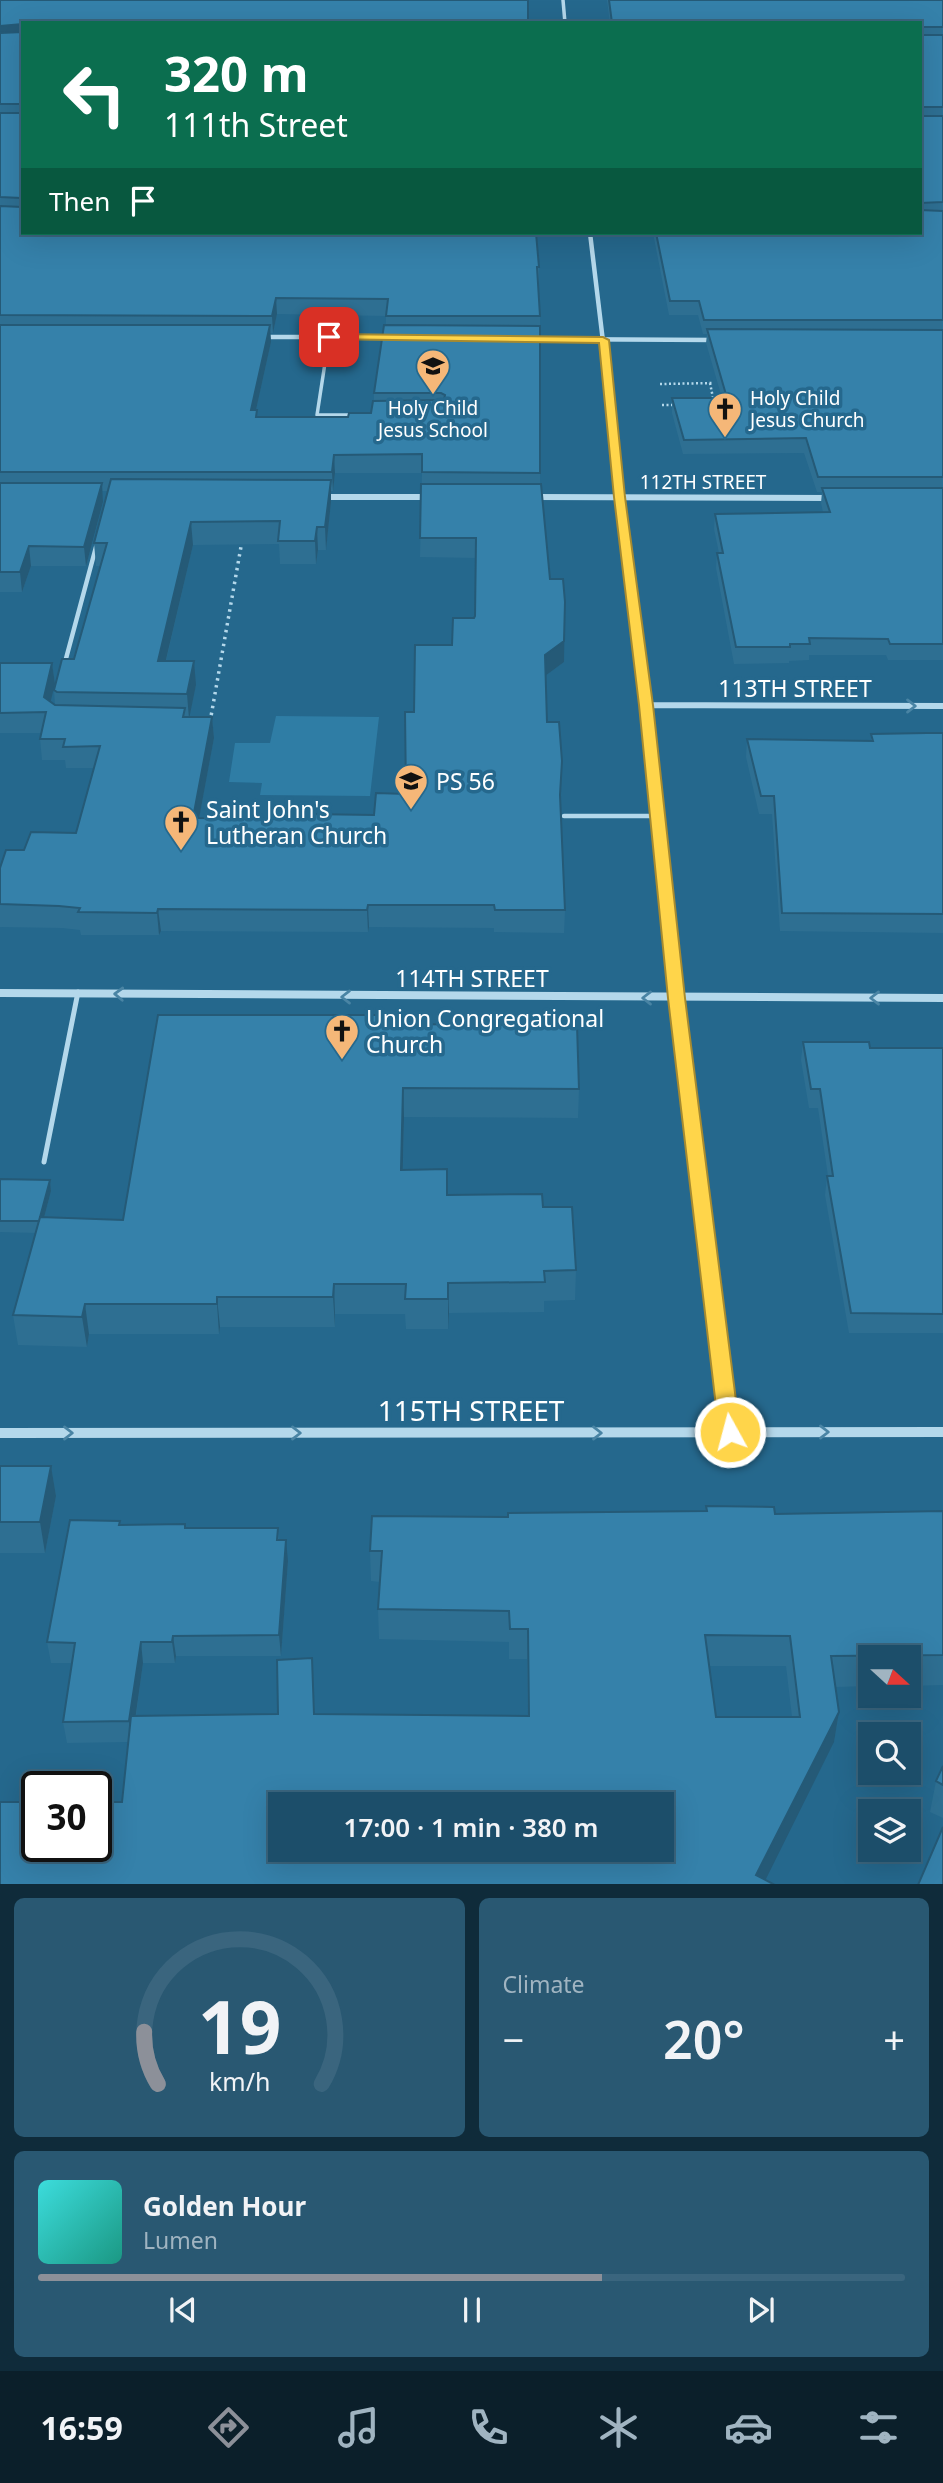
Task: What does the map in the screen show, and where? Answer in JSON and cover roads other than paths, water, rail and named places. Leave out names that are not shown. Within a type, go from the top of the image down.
[{"type":"street","points":[[563,0],[565,21]]},
{"type":"street","points":[[590,235],[646,705],[676,998],[730,1432]]},
{"type":"street","points":[[247,337],[397,337]]},
{"type":"street","points":[[519,339],[728,340]]},
{"type":"street","points":[[317,497],[442,497]]},
{"type":"street","name":"112TH STREET","points":[[523,497],[836,498]]},
{"type":"street","name":"113TH STREET","points":[[646,705],[943,706]]},
{"type":"street","name":"114TH STREET","points":[[0,993],[943,998]]},
{"type":"street","name":"115TH STREET","points":[[0,1433],[943,1432]]},
{"type":"lane","points":[[329,337],[317,415],[358,415]]},
{"type":"lane","points":[[61,678],[99,538]]},
{"type":"lane","points":[[565,816],[657,816]]},
{"type":"lane","points":[[44,1162],[78,992]]},
{"type":"place","name":"Holy Child Jesus School","points":[[433,396]]},
{"type":"place","name":"Holy Child Jesus Church","points":[[725,439]]},
{"type":"place","name":"PS 56","points":[[411,811]]},
{"type":"place","name":"Saint John's Lutheran Church","points":[[181,852]]},
{"type":"place","name":"Union Congregational Church","points":[[342,1061]]}]
